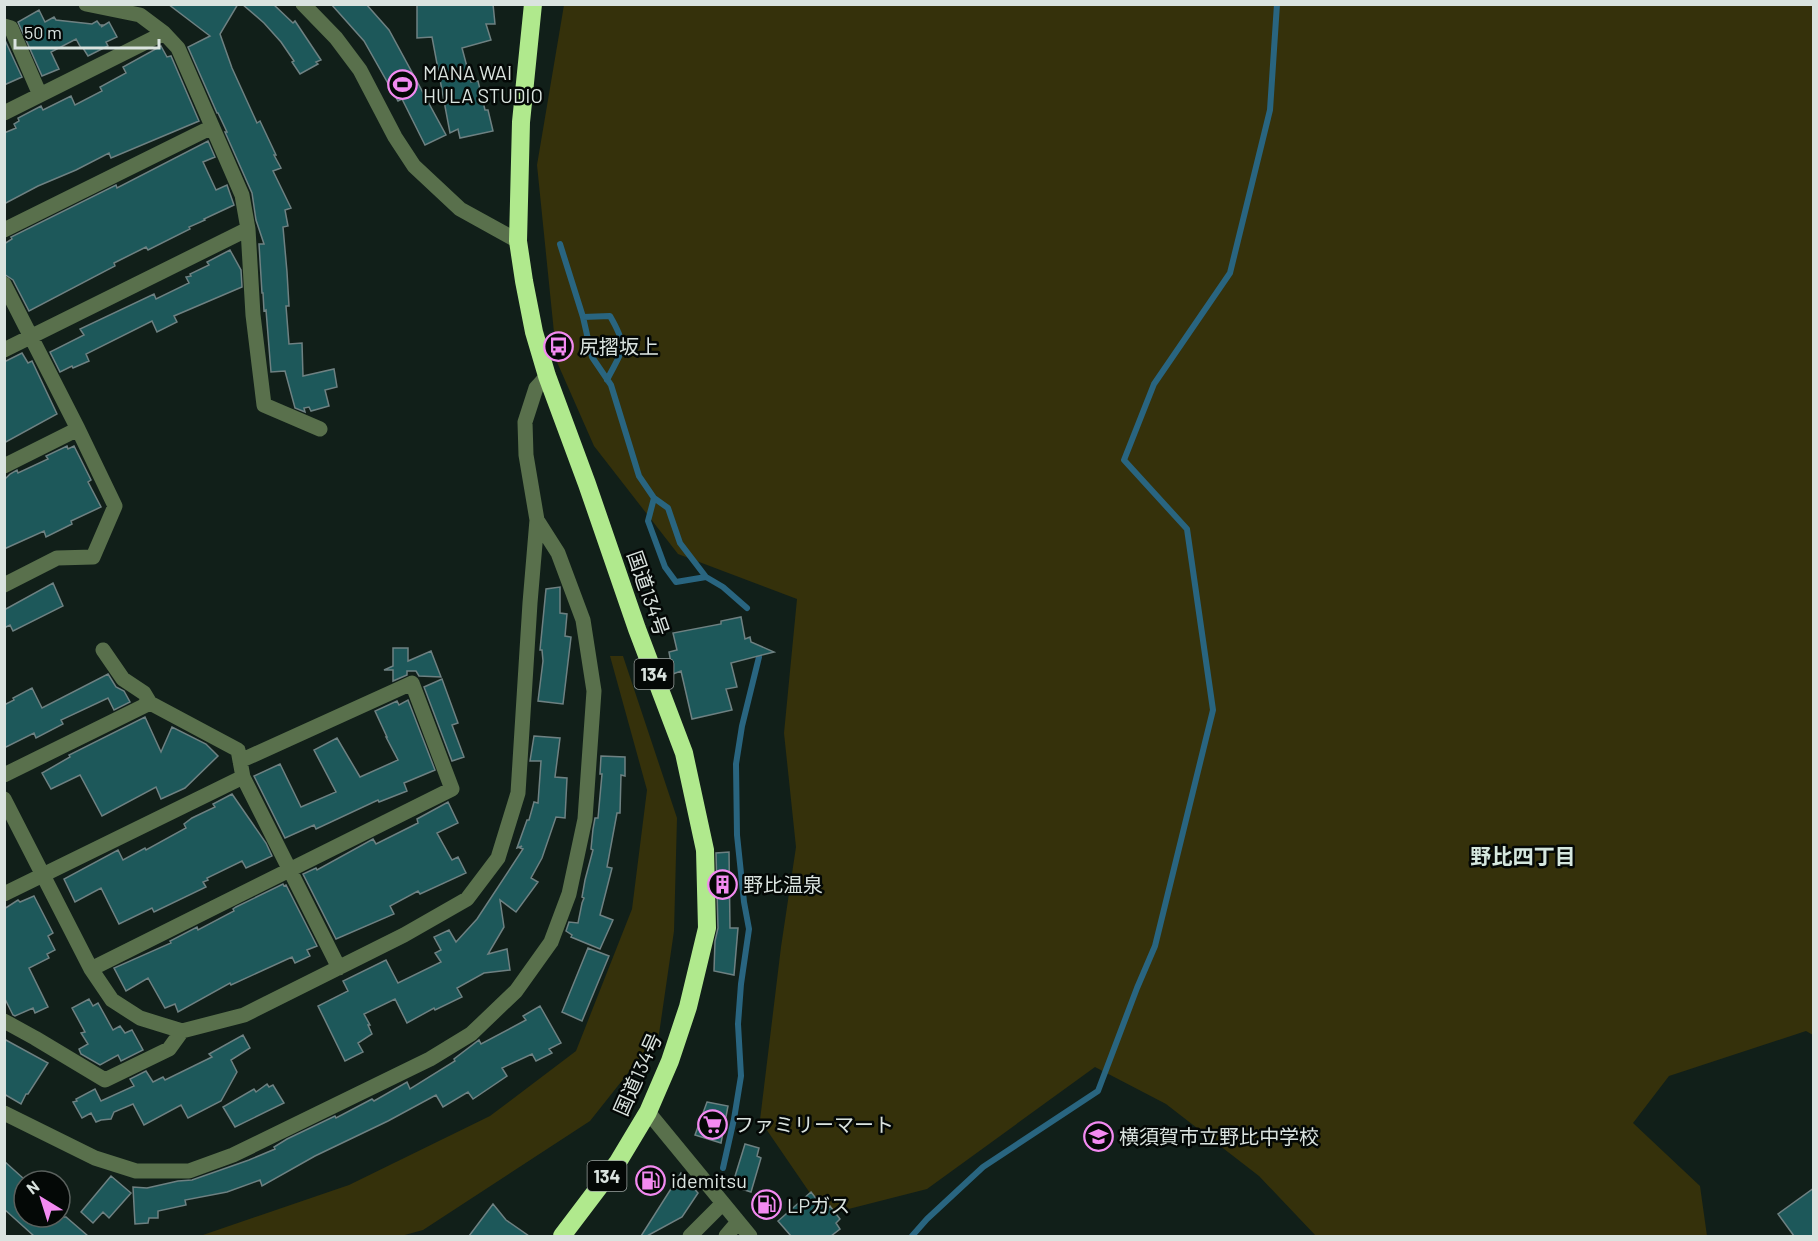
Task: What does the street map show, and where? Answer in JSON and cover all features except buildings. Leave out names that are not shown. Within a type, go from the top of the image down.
[{"type":"highway","name":"国道134号","points":[[533,4],[521,122],[518,241],[534,332],[547,376],[637,629],[684,753],[705,850],[707,928],[688,1007],[670,1061],[648,1112],[618,1162],[562,1236]]},
{"type":"street","points":[[86,4],[140,15],[164,33],[178,48],[242,195],[248,229],[253,315],[264,405],[320,429]]},
{"type":"street","points":[[303,4],[336,38],[360,70],[395,137],[414,166],[460,209],[518,241]]},
{"type":"street","points":[[4,26],[11,27],[40,95]]},
{"type":"street","points":[[4,113],[164,33]]},
{"type":"street","points":[[4,230],[212,127]]},
{"type":"street","points":[[4,350],[248,229]]},
{"type":"street","points":[[4,284],[115,506],[93,557],[57,558],[4,585]]},
{"type":"street","points":[[4,799],[91,969],[112,1000],[140,1018],[182,1031],[244,1016],[404,935],[467,899],[498,858],[518,793],[537,520],[526,454],[525,422],[536,388],[547,376]]},
{"type":"street","points":[[4,466],[78,429]]},
{"type":"street","points":[[4,1113],[95,1158],[136,1171],[189,1171],[233,1155],[430,1059],[471,1034],[516,991],[551,942],[569,894],[585,819],[594,691],[583,620],[558,553],[537,520]]},
{"type":"street","points":[[103,650],[123,679],[144,693],[150,703],[238,750],[243,777],[339,968]]},
{"type":"street","points":[[91,969],[452,789],[412,683],[240,761]]},
{"type":"street","points":[[4,775],[150,703]]},
{"type":"street","points":[[4,894],[243,777]]},
{"type":"street","points":[[4,1021],[105,1080],[169,1049],[182,1031]]},
{"type":"street","points":[[648,1112],[750,1236]]},
{"type":"street","points":[[690,1236],[723,1203]]},
{"type":"street","points":[[726,1236],[738,1222]]},
{"type":"shaded area","points":[[564,5],[1813,5],[1813,1035],[1806,1031],[1669,1076],[1633,1123],[1700,1186],[1707,1236],[1316,1236],[1259,1176],[1166,1104],[1095,1067],[927,1189],[825,1215],[760,1120],[796,847],[784,733],[797,599],[678,554],[594,446],[557,362],[537,165]]},
{"type":"shaded area","points":[[610,656],[623,656],[677,818],[674,931],[659,1034],[590,1121],[423,1230],[401,1236],[200,1236],[349,1185],[490,1116],[576,1051],[632,909],[647,790]]},
{"type":"waterway","points":[[912,1236],[983,1167],[1098,1091],[1155,946],[1213,710],[1187,529],[1124,460],[1154,384],[1230,273],[1270,110],[1277,4]]},
{"type":"waterway","points":[[560,244],[583,317],[592,357],[611,385],[639,476],[654,498],[648,521],[665,567],[676,582],[706,577],[723,587],[747,608]]},
{"type":"waterway","points":[[583,317],[610,316],[620,335],[622,348],[607,380]]},
{"type":"waterway","points":[[654,498],[668,508],[680,543],[706,577]]},
{"type":"waterway","points":[[723,1168],[741,1076],[738,1024],[749,929],[737,835],[736,764],[742,726],[759,657]]},
{"type":"place","name":"MANA WAI HULA STUDIO","points":[[402,84]]},
{"type":"place","name":"尻摺坂上","points":[[558,346]]},
{"type":"place","name":"野比温泉","points":[[722,884]]},
{"type":"place","name":"ファミリーマート","points":[[713,1124]]},
{"type":"place","name":"横須賀市立野比中学校","points":[[1098,1136]]},
{"type":"place","name":"idemitsu","points":[[650,1180]]},
{"type":"place","name":"LPガス","points":[[766,1205]]},
{"type":"district","name":"野比四丁目","points":[[1523,855]]}]
